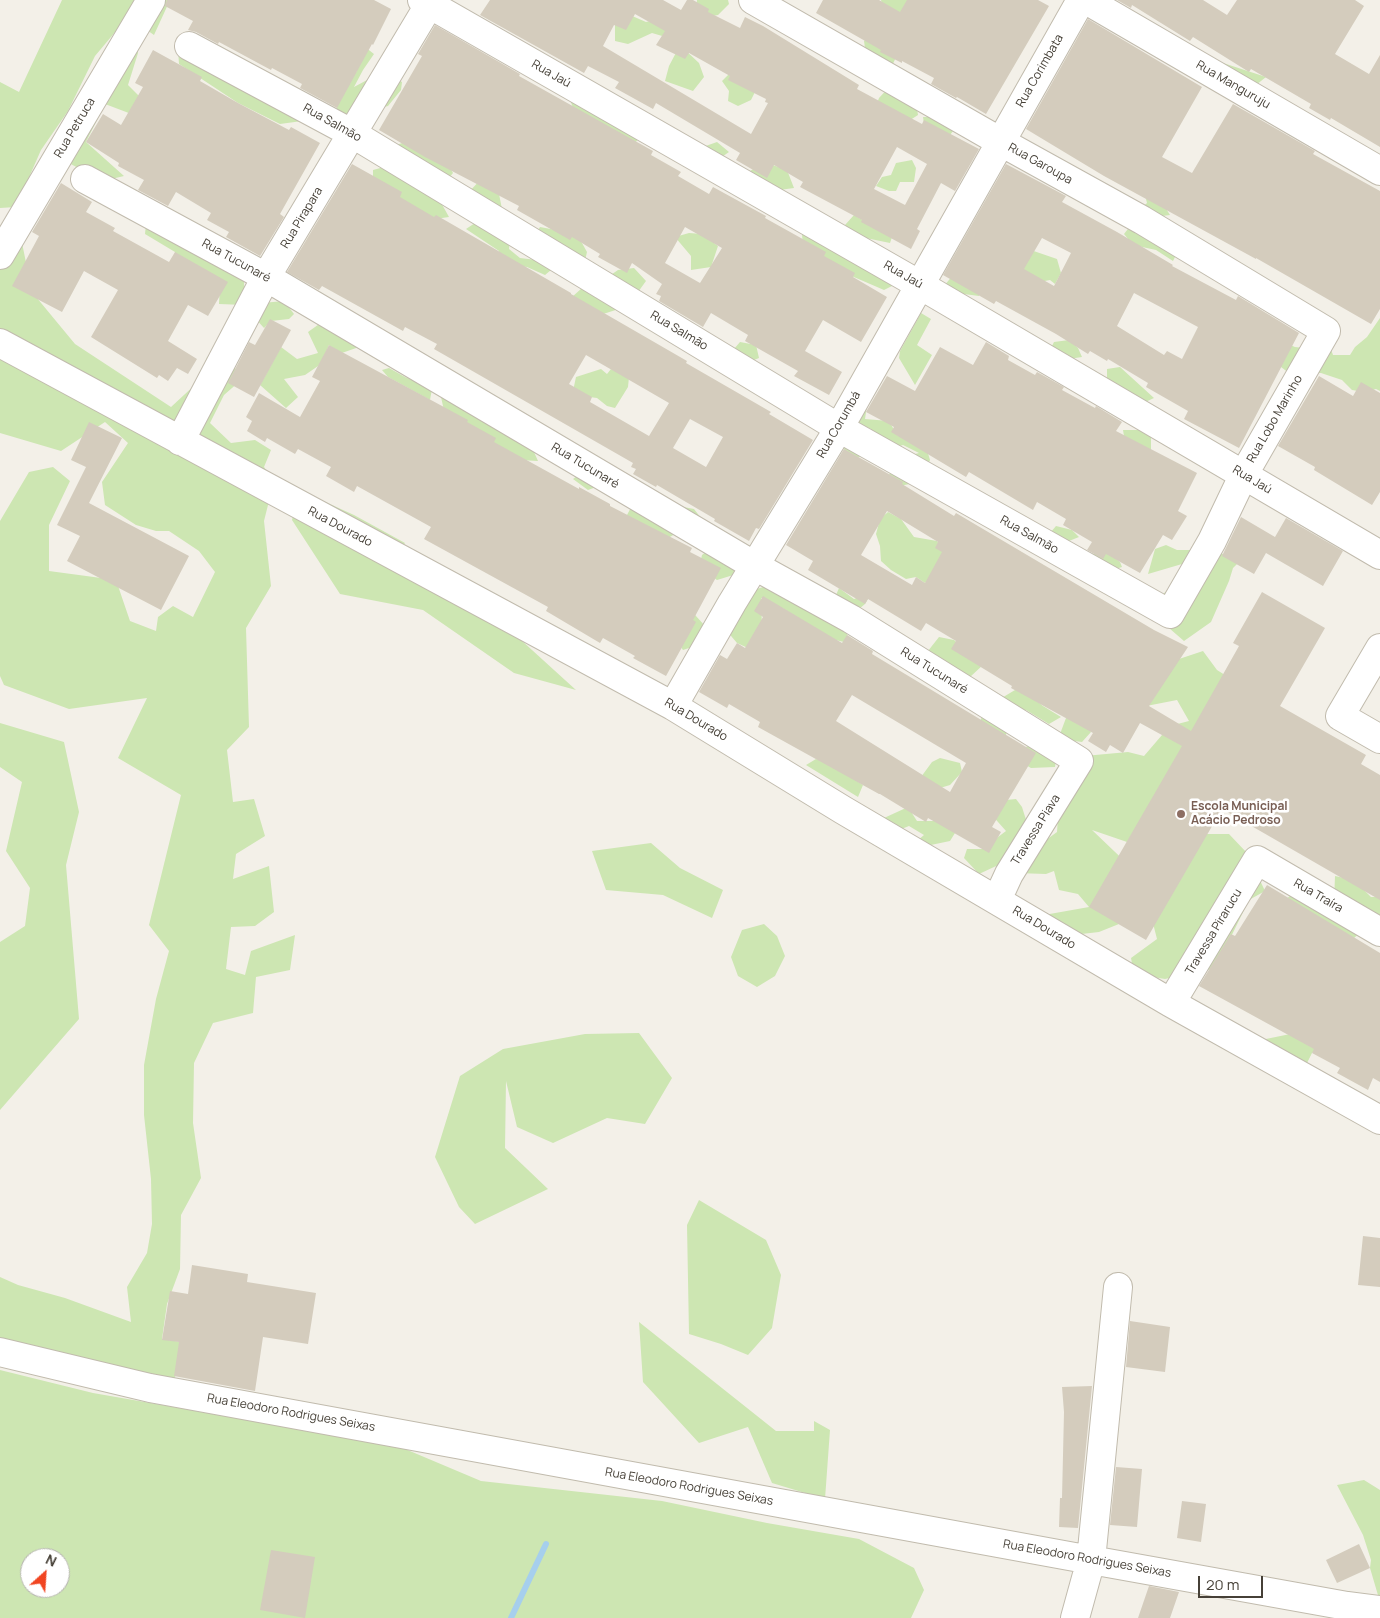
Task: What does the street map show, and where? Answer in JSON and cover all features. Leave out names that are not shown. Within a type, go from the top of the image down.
[{"type":"street","name":"Rua Petruca","points":[[0,255],[151,0]]},
{"type":"street","name":"Rua Garoupa","points":[[753,0],[1001,142],[1142,220],[1326,331]]},
{"type":"street","name":"Rua Corimbata","points":[[1001,142],[1081,0]]},
{"type":"street","name":"Rua Manguruju","points":[[1086,0],[1380,171]]},
{"type":"street","name":"Rua Pirapara","points":[[180,441],[266,277],[353,134],[428,1]]},
{"type":"street","name":"Rua Jaú","points":[[428,1],[920,285],[1380,555]]},
{"type":"street","name":"Rua Salmão","points":[[189,46],[353,134],[839,428],[1170,614]]},
{"type":"street","name":"Rua Corumbá","points":[[673,706],[839,428],[1001,142]]},
{"type":"street","name":"Rua Tucunaré","points":[[85,179],[266,277],[755,566],[851,619],[1079,762]]},
{"type":"street","name":"Rua Lobo Marinho","points":[[1170,614],[1212,541],[1244,474],[1326,331]]},
{"type":"street","name":"Rua Dourado","points":[[0,342],[673,706],[842,810],[1171,1003],[1380,1120]]},
{"type":"street","points":[[1380,648],[1340,716],[1380,739]]},
{"type":"street","name":"Travessa Piava","points":[[997,900],[1009,874],[1079,762]]},
{"type":"street","name":"Rua Traíra","points":[[1257,860],[1380,932]]},
{"type":"street","name":"Travessa Pirarucu","points":[[1171,1003],[1257,860]]},
{"type":"street","points":[[1075,1618],[1091,1560],[1118,1287]]},
{"type":"street","name":"Rua Eleodoro Rodrigues Seixas","points":[[0,1352],[160,1390],[1091,1560],[1345,1612],[1380,1610]]},
{"type":"green space","points":[[62,0],[142,0],[95,56],[68,111],[41,150],[16,207],[0,208],[0,82],[19,92]]},
{"type":"green space","points":[[158,0],[170,0],[154,35],[144,28]]},
{"type":"green space","points":[[697,0],[728,0],[729,4],[718,15],[703,18],[696,11]]},
{"type":"green space","points":[[881,0],[910,0],[897,55],[891,68],[866,55],[864,41],[886,19]]},
{"type":"green space","points":[[630,15],[646,22],[665,17],[683,48],[699,63],[704,77],[693,91],[665,81],[669,66],[679,47],[669,38],[652,33],[628,44],[615,41],[615,22]]},
{"type":"green space","points":[[134,40],[138,53],[128,85],[150,107],[134,115],[105,104],[86,142],[124,176],[103,181],[65,161]]},
{"type":"green space","points":[[365,47],[374,54],[354,87],[382,72],[402,82],[401,90],[388,106],[366,112],[361,118],[337,114],[337,100],[341,89],[357,71],[354,60]]},
{"type":"green space","points":[[178,49],[302,121],[280,124],[238,103],[179,64]]},
{"type":"green space","points":[[1220,62],[1266,77],[1256,85],[1233,85]]},
{"type":"green space","points":[[732,71],[755,92],[751,100],[738,106],[728,101],[729,91],[722,81]]},
{"type":"green space","points":[[891,85],[915,95],[918,115],[904,124],[873,114],[879,98]]},
{"type":"green space","points":[[570,100],[639,138],[632,147],[577,118]]},
{"type":"green space","points":[[923,117],[932,117],[953,131],[945,142],[924,124]]},
{"type":"green space","points":[[416,139],[442,152],[453,173],[445,183],[434,190],[449,217],[435,219],[373,184],[373,170],[384,167],[389,153],[399,144]]},
{"type":"green space","points":[[717,142],[729,152],[716,161],[700,148]]},
{"type":"green space","points":[[912,160],[916,168],[914,182],[900,182],[896,191],[889,191],[876,186],[882,177],[891,175],[896,163]]},
{"type":"green space","points":[[764,162],[787,170],[794,188],[772,191],[747,173]]},
{"type":"green space","points":[[482,178],[499,194],[502,209],[469,192]]},
{"type":"green space","points":[[1145,195],[1163,204],[1170,215],[1154,217],[1138,211],[1147,203]]},
{"type":"green space","points":[[854,215],[892,237],[890,243],[861,237],[854,233],[845,225]]},
{"type":"green space","points":[[478,221],[484,230],[510,238],[509,249],[520,258],[545,261],[551,270],[545,275],[527,267],[497,264],[499,251],[466,229]]},
{"type":"green space","points":[[146,224],[228,261],[244,282],[245,305],[219,304],[220,284],[175,267],[175,252],[145,234]]},
{"type":"green space","points":[[1131,225],[1178,251],[1173,261],[1156,250],[1133,245],[1124,234]]},
{"type":"green space","points":[[540,227],[577,234],[587,252],[583,269],[534,237]]},
{"type":"green space","points":[[819,229],[894,285],[884,290],[840,271],[803,248],[802,234]]},
{"type":"green space","points":[[689,233],[702,234],[718,246],[711,267],[691,270],[691,256],[675,237]]},
{"type":"green space","points":[[21,238],[32,292],[75,344],[171,407],[198,382],[207,357],[228,348],[240,381],[224,395],[210,423],[231,443],[255,440],[271,450],[264,467],[274,481],[264,521],[271,586],[246,628],[249,727],[227,750],[233,802],[254,799],[265,836],[236,854],[233,879],[269,866],[274,912],[255,926],[231,927],[226,969],[245,975],[251,951],[295,935],[290,970],[256,977],[253,1013],[213,1023],[194,1063],[193,1123],[201,1178],[181,1215],[180,1269],[167,1304],[162,1339],[187,1343],[173,1383],[0,1347],[0,1277],[18,1285],[65,1298],[131,1322],[127,1287],[147,1253],[152,1224],[151,1179],[144,1115],[144,1065],[156,999],[169,951],[149,925],[181,795],[118,758],[147,698],[69,709],[4,685],[0,676],[0,521],[29,472],[53,467],[70,481],[49,525],[49,571],[116,580],[130,621],[156,631],[158,617],[173,606],[193,617],[215,572],[199,551],[169,531],[156,531],[136,525],[105,505],[102,482],[128,443],[105,422],[61,451],[0,433],[0,240]]},
{"type":"green space","points":[[992,239],[1057,259],[1061,273],[1055,284],[1050,280],[1034,283]]},
{"type":"green space","points":[[634,268],[646,281],[628,306],[597,316],[572,297],[582,288],[602,281],[618,270]]},
{"type":"green space","points":[[954,274],[982,280],[979,296],[956,293],[943,287]]},
{"type":"green space","points":[[284,301],[294,314],[289,319],[271,321],[264,328],[254,317],[262,303]]},
{"type":"green space","points":[[921,313],[931,319],[917,345],[932,355],[915,385],[899,358],[900,351]]},
{"type":"green space","points":[[1380,318],[1380,391],[1376,389],[1364,392],[1352,390],[1342,380],[1321,373],[1289,373],[1281,367],[1281,341],[1295,347],[1304,348],[1326,335],[1333,355],[1350,355],[1355,347],[1367,337]]},
{"type":"green space","points":[[322,322],[359,347],[339,354],[329,345],[321,364],[305,375],[284,379],[298,397],[286,408],[260,385],[281,347],[297,359],[318,353],[308,332]]},
{"type":"green space","points":[[1069,340],[1078,348],[1082,357],[1062,360],[1051,348],[1054,342]]},
{"type":"green space","points":[[740,342],[756,345],[759,358],[744,364],[734,349]]},
{"type":"green space","points":[[1120,367],[1154,398],[1139,405],[1118,395],[1107,378],[1107,369]]},
{"type":"green space","points":[[389,368],[432,389],[430,400],[388,377],[382,370]]},
{"type":"green space","points":[[601,369],[607,374],[611,369],[629,377],[628,387],[615,408],[607,406],[597,398],[582,396],[573,391],[576,377]]},
{"type":"green space","points":[[455,393],[530,443],[538,461],[520,460],[445,415],[441,397]]},
{"type":"green space","points":[[868,399],[865,419],[889,421],[897,435],[926,447],[930,460],[920,482],[894,487],[889,475],[899,458],[919,453],[903,445],[850,460],[844,449],[848,435],[861,434],[871,429],[832,412]]},
{"type":"green space","points":[[1123,430],[1140,430],[1151,436],[1151,453],[1125,442]]},
{"type":"green space","points":[[590,466],[599,486],[588,490],[573,479]]},
{"type":"green space","points":[[299,490],[354,515],[405,543],[389,567],[521,640],[576,690],[514,673],[423,610],[340,594],[292,520]]},
{"type":"green space","points":[[636,498],[694,509],[701,518],[665,540],[638,536],[627,515]]},
{"type":"green space","points":[[888,512],[901,519],[914,537],[937,541],[944,551],[935,575],[925,583],[916,577],[906,579],[881,561],[880,546],[876,534],[880,519]]},
{"type":"green space","points":[[1056,526],[1072,530],[1079,537],[1054,547],[1045,539]]},
{"type":"green space","points":[[716,544],[743,572],[717,580],[699,568],[702,555]]},
{"type":"green space","points":[[1166,545],[1177,550],[1216,550],[1238,563],[1233,568],[1211,622],[1184,641],[1162,622],[1161,596],[1184,575],[1182,564],[1148,574],[1155,549]]},
{"type":"green space","points":[[1078,549],[1094,554],[1105,550],[1120,562],[1122,567],[1106,572]]},
{"type":"green space","points":[[773,584],[846,623],[848,643],[823,637],[784,609],[761,598],[763,655],[737,643],[726,630],[747,592]]},
{"type":"green space","points":[[839,588],[854,599],[864,595],[868,599],[859,609],[833,602]]},
{"type":"green space","points":[[687,606],[705,626],[704,643],[683,650],[670,632]]},
{"type":"green space","points":[[939,637],[954,640],[983,665],[970,677],[948,678],[924,656]]},
{"type":"green space","points":[[1203,651],[1217,670],[1236,682],[1127,842],[1092,830],[1136,872],[1119,924],[1099,932],[1064,936],[1044,915],[1089,907],[1078,894],[1059,890],[1054,871],[1046,874],[1016,873],[1023,857],[1057,832],[1062,758],[1128,752],[1144,756],[1162,735],[1166,727],[1189,721],[1177,700],[1136,708],[1176,660]]},
{"type":"green space","points":[[1020,687],[1043,706],[1061,717],[1049,724],[1026,710],[1014,715],[1005,737],[978,729],[982,716],[1000,699]]},
{"type":"green space","points":[[1081,715],[1091,732],[1082,742],[1067,740],[1060,734],[1066,718]]},
{"type":"green space","points":[[0,723],[64,742],[79,812],[66,865],[79,1019],[0,1110],[0,942],[25,926],[30,888],[6,851],[22,782],[0,767]]},
{"type":"green space","points":[[1040,742],[1057,752],[1055,767],[1031,768],[1022,763],[1023,748]]},
{"type":"green space","points":[[940,758],[960,763],[962,772],[950,785],[940,788],[921,777],[932,762]]},
{"type":"green space","points":[[816,759],[833,765],[863,785],[858,797],[806,765]]},
{"type":"green space","points":[[1016,799],[1022,807],[1027,823],[1009,860],[979,874],[964,858],[967,849],[982,849],[1006,831],[990,813],[996,801]]},
{"type":"green space","points":[[908,807],[917,821],[942,821],[955,833],[950,841],[926,846],[917,841],[924,835],[909,826],[899,830],[884,824],[884,818]]},
{"type":"green space","points":[[1203,834],[1229,834],[1247,853],[1265,891],[1249,900],[1223,953],[1212,969],[1165,979],[1134,974],[1131,958],[1157,939],[1145,892]]},
{"type":"green space","points":[[651,843],[680,868],[723,890],[712,918],[663,895],[606,890],[592,851]]},
{"type":"green space","points":[[1335,876],[1354,880],[1371,897],[1380,897],[1380,926],[1370,924],[1354,938],[1282,902],[1302,887],[1334,902]]},
{"type":"green space","points":[[764,924],[777,936],[785,956],[775,976],[757,987],[738,976],[731,957],[742,930]]},
{"type":"green space","points":[[1305,1031],[1317,1049],[1312,1053],[1306,1065],[1261,1040]]},
{"type":"green space","points":[[639,1033],[672,1078],[645,1124],[607,1118],[553,1143],[517,1127],[506,1081],[505,1148],[548,1189],[475,1224],[459,1207],[435,1157],[460,1076],[503,1049],[585,1034]]},
{"type":"green space","points":[[699,1200],[766,1240],[781,1275],[772,1328],[748,1355],[689,1334],[687,1225]]},
{"type":"green space","points":[[639,1322],[776,1431],[814,1431],[814,1421],[830,1430],[825,1499],[772,1483],[748,1427],[699,1443],[643,1382]]},
{"type":"green space","points":[[0,1370],[93,1393],[398,1446],[481,1481],[662,1501],[767,1523],[859,1539],[914,1568],[924,1590],[911,1618],[0,1618]]},
{"type":"green space","points":[[1364,1480],[1380,1490],[1380,1602],[1370,1568],[1371,1560],[1363,1535],[1337,1485]]},
{"type":"building","points":[[167,0],[374,0],[391,9],[337,108],[300,88],[302,84],[272,68],[271,70],[219,42],[218,44],[196,32],[188,30],[193,21],[165,6]]},
{"type":"building","points":[[490,0],[663,0],[681,10],[687,0],[693,0],[709,9],[708,12],[740,28],[745,17],[763,26],[859,85],[857,89],[922,124],[924,120],[979,149],[955,191],[941,183],[917,229],[920,231],[911,249],[800,187],[803,182],[774,165],[767,178],[736,160],[740,153],[656,103],[653,109],[615,88],[619,82],[588,66],[584,73],[480,15]],"holes":[[[635,14],[665,31],[656,45],[685,59],[689,53],[730,76],[728,80],[766,99],[765,102],[768,103],[751,134],[603,46],[614,25],[626,30]],[[897,147],[927,164],[905,205],[874,189]]]},
{"type":"building","points":[[823,0],[879,0],[900,12],[907,0],[1038,0],[1049,6],[986,114],[931,84],[934,78],[880,52],[881,50],[816,13]]},
{"type":"building","points":[[1117,0],[1203,0],[1227,15],[1237,0],[1355,0],[1364,6],[1335,54],[1369,74],[1380,55],[1380,147],[1331,118],[1330,120],[1309,108],[1311,104],[1251,69],[1249,72],[1193,37],[1190,41],[1132,5],[1131,8]]},
{"type":"building","points":[[1088,19],[1202,87],[1162,157],[1192,173],[1233,104],[1315,151],[1313,154],[1380,191],[1380,309],[1371,324],[1256,258],[1104,176],[1026,129]]},
{"type":"building","points":[[435,25],[520,74],[519,76],[653,151],[651,155],[681,172],[678,176],[709,194],[713,187],[826,252],[824,256],[855,273],[853,277],[887,297],[861,342],[823,320],[805,351],[842,372],[829,395],[794,376],[798,371],[745,341],[748,335],[711,313],[703,327],[659,301],[661,296],[656,294],[662,284],[632,263],[627,273],[598,257],[600,254],[572,237],[570,240],[517,210],[519,206],[425,157],[379,130],[422,56],[418,54]],"holes":[[[685,227],[722,248],[700,283],[665,263]]]},
{"type":"building","points":[[153,50],[202,77],[200,81],[238,103],[289,130],[291,127],[320,143],[280,214],[284,217],[260,256],[226,237],[229,232],[207,220],[211,213],[176,192],[168,206],[138,190],[144,180],[118,166],[119,163],[86,142],[103,114],[121,125],[143,87],[135,83]]},
{"type":"building","points":[[352,164],[402,192],[400,197],[434,217],[436,215],[687,361],[686,363],[771,412],[769,414],[813,440],[759,529],[756,528],[749,541],[657,485],[656,487],[633,474],[636,469],[631,467],[633,463],[434,349],[437,344],[405,327],[403,331],[322,286],[319,290],[287,272]],"holes":[[[586,355],[669,403],[649,436],[590,402],[592,397],[569,384]],[[690,419],[723,437],[706,467],[673,448]]]},
{"type":"building","points":[[1006,164],[1066,196],[1062,202],[1117,232],[1172,266],[1236,300],[1238,296],[1299,333],[1239,448],[1184,419],[1188,411],[1146,387],[1148,383],[1108,359],[1107,361],[1090,351],[1088,354],[996,301],[994,304],[943,275]],"holes":[[[1042,238],[1071,253],[1054,286],[1024,269]],[[1134,293],[1198,327],[1182,359],[1167,351],[1164,355],[1117,326]]]},
{"type":"building","points":[[61,183],[92,202],[86,212],[115,228],[113,231],[169,262],[175,252],[228,282],[208,316],[188,305],[168,341],[197,359],[188,374],[177,368],[168,381],[159,375],[157,378],[91,337],[118,290],[84,271],[62,312],[12,286],[39,236],[32,232]]},
{"type":"building","points":[[270,319],[291,330],[254,397],[228,383],[249,342],[255,345]]},
{"type":"building","points":[[986,342],[1009,356],[1008,360],[1035,375],[1037,372],[1064,387],[1062,390],[1095,408],[1096,406],[1122,422],[1116,431],[1197,473],[1178,511],[1187,516],[1172,540],[1163,535],[1140,573],[1106,554],[1103,559],[1087,550],[1092,542],[1063,525],[1066,519],[1037,502],[1033,510],[969,472],[966,477],[891,432],[894,427],[866,412],[887,376],[915,391],[940,347],[973,365]]},
{"type":"building","points":[[329,345],[468,420],[467,422],[496,438],[494,442],[610,504],[610,506],[692,548],[690,552],[721,568],[693,620],[696,622],[666,676],[633,658],[635,656],[603,638],[600,643],[546,611],[548,607],[424,539],[431,527],[357,486],[354,492],[326,476],[331,467],[298,449],[295,454],[267,438],[265,442],[247,431],[252,421],[246,417],[259,393],[300,417],[320,381],[312,377]]},
{"type":"building","points":[[1319,376],[1353,396],[1361,382],[1380,393],[1380,492],[1372,505],[1314,470],[1315,467],[1278,446]]},
{"type":"building","points":[[89,422],[122,438],[89,503],[189,556],[161,610],[67,561],[80,536],[57,525],[86,467],[71,460]]},
{"type":"building","points":[[844,449],[903,482],[902,484],[954,516],[956,513],[1154,630],[1188,647],[1149,706],[1191,731],[1239,646],[1233,643],[1262,592],[1325,628],[1280,706],[1366,755],[1361,764],[1380,775],[1380,900],[1222,809],[1146,940],[1089,907],[1182,746],[1140,723],[1123,753],[1110,745],[1106,752],[1088,741],[1093,733],[1011,688],[1012,686],[951,649],[956,641],[926,623],[921,631],[868,599],[865,604],[808,570],[813,561],[786,545]],"holes":[[[887,511],[938,542],[935,548],[942,552],[925,583],[916,577],[912,585],[861,555]]]},
{"type":"building","points":[[1241,517],[1275,537],[1286,518],[1343,551],[1323,586],[1266,553],[1254,574],[1222,556]]},
{"type":"building","points":[[763,596],[842,643],[847,635],[873,651],[872,654],[1036,753],[992,827],[1001,832],[989,853],[928,818],[926,822],[880,794],[758,727],[760,722],[729,704],[727,708],[699,692],[720,655],[727,659],[737,643],[745,648],[763,617],[754,611]],"holes":[[[852,695],[966,763],[950,792],[836,721]]]},
{"type":"building","points":[[1267,885],[1380,953],[1380,1082],[1373,1078],[1368,1090],[1337,1073],[1340,1068],[1312,1053],[1314,1049],[1199,986],[1231,934],[1235,936]]},
{"type":"building","points":[[1363,1236],[1380,1238],[1380,1287],[1358,1285]]},
{"type":"building","points":[[192,1265],[248,1274],[247,1282],[316,1293],[308,1344],[263,1337],[255,1391],[174,1376],[179,1342],[162,1340],[170,1291],[188,1294]]},
{"type":"building","points":[[1130,1321],[1170,1327],[1165,1372],[1126,1367]]},
{"type":"building","points":[[1092,1386],[1078,1528],[1059,1527],[1060,1498],[1062,1498],[1064,1412],[1062,1387]]},
{"type":"building","points":[[1116,1467],[1142,1469],[1137,1527],[1110,1525]]},
{"type":"building","points":[[1182,1501],[1206,1504],[1201,1542],[1177,1538]]},
{"type":"building","points":[[1359,1544],[1370,1568],[1337,1583],[1326,1560]]},
{"type":"building","points":[[271,1550],[315,1557],[305,1618],[260,1610]]},
{"type":"building","points":[[1149,1586],[1179,1592],[1170,1618],[1138,1618]]},
{"type":"waterway","points":[[511,1618],[546,1544]]},
{"type":"place","name":"Escola Municipal Acácio Pedroso","points":[[1181,814]]}]
